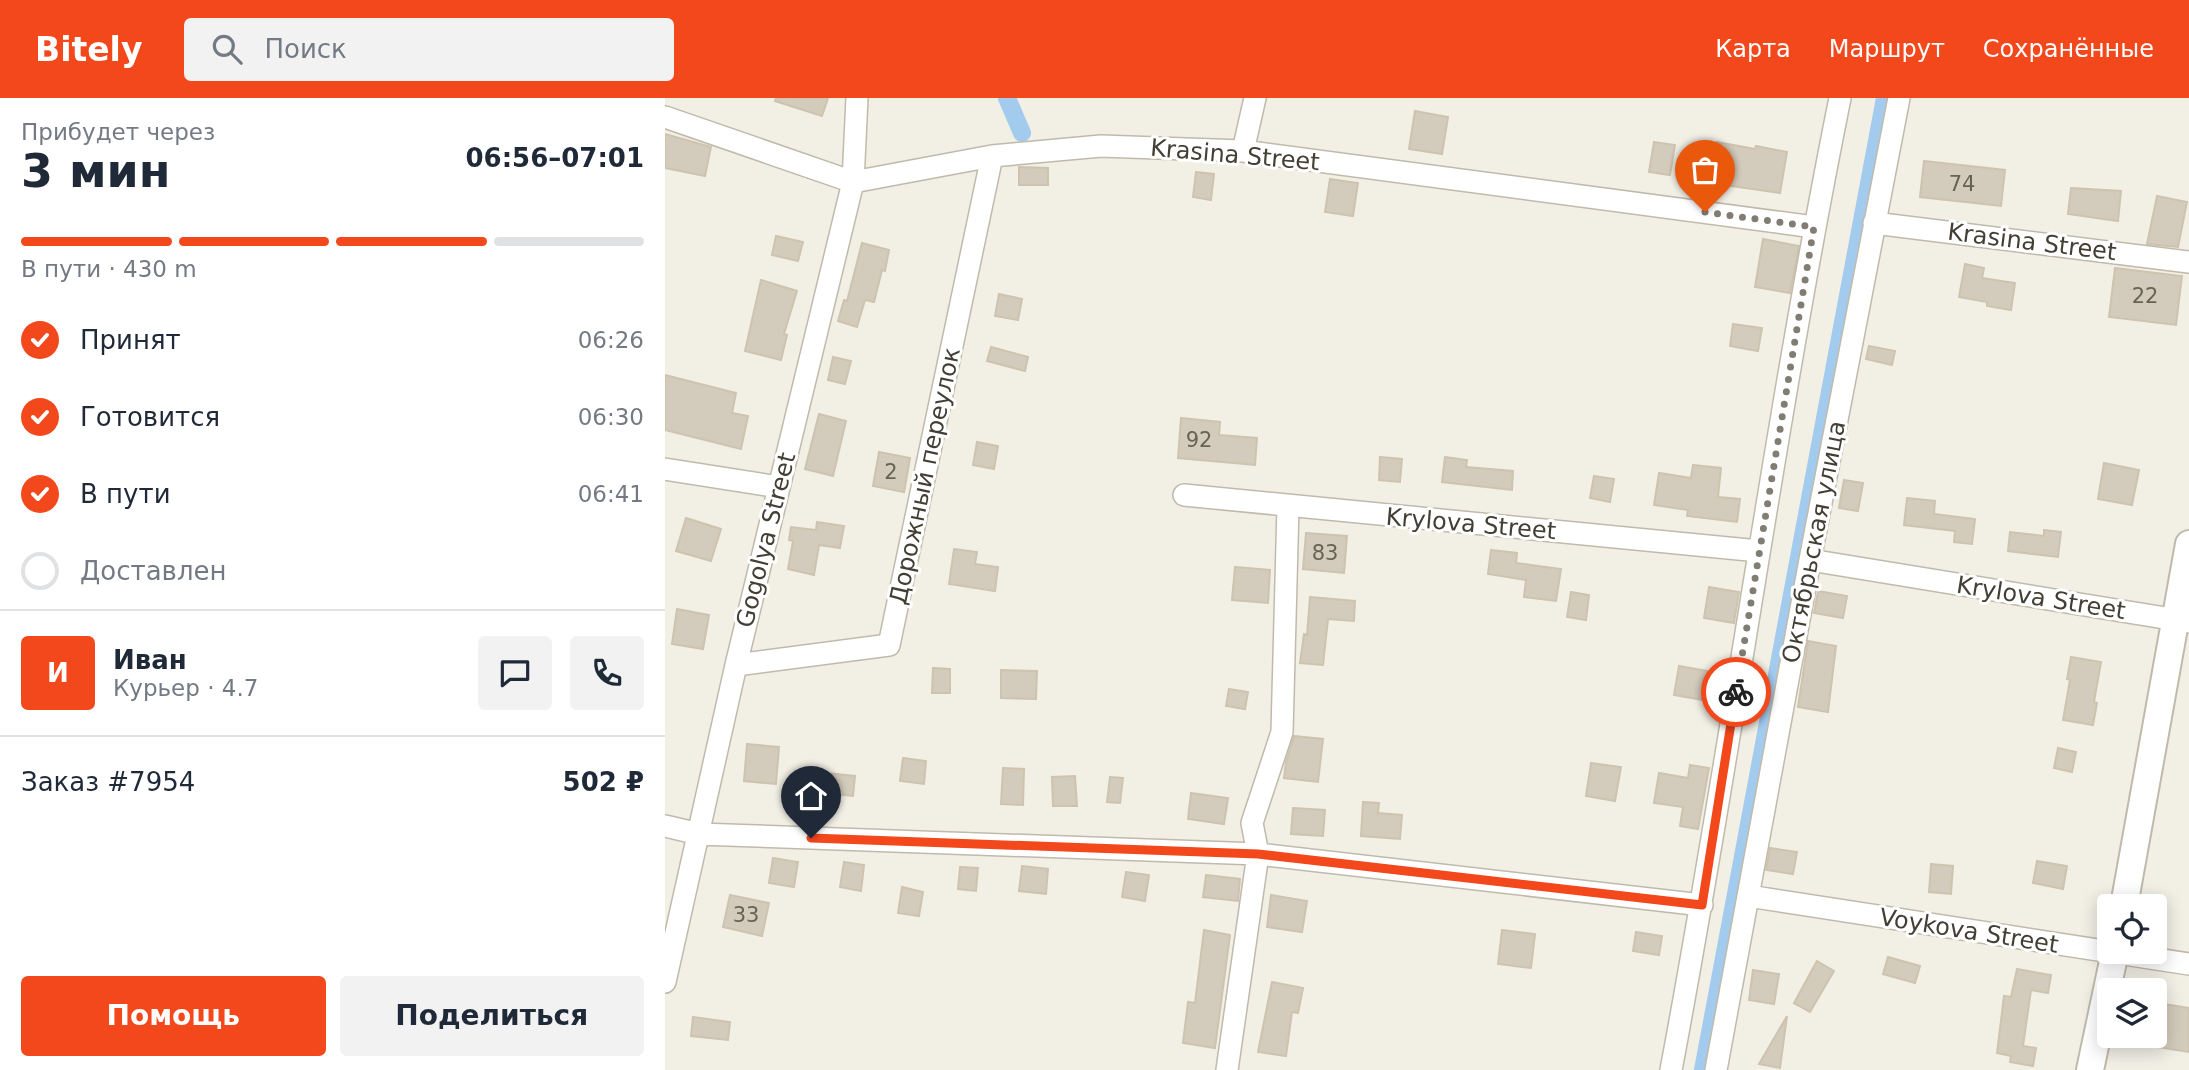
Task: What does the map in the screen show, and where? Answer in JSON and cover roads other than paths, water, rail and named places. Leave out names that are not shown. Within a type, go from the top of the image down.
[{"type":"street","name":"Gogolya Street","points":[[665,982],[736,665],[853,182],[857,98]]},
{"type":"street","points":[[1244,151],[1255,98]]},
{"type":"street","points":[[1671,1070],[1702,905],[1814,227],[1840,98]]},
{"type":"street","name":"Октябрьская улица","points":[[1716,1070],[1899,98]]},
{"type":"street","name":"Krasina Street","points":[[665,117],[853,182],[992,156],[1101,146],[1244,151],[1814,227]]},
{"type":"street","name":"Дорожный переулок","points":[[736,665],[889,645],[992,156]]},
{"type":"street","name":"Krasina Street","points":[[1874,223],[2189,262]]},
{"type":"street","points":[[665,469],[779,487]]},
{"type":"street","name":"Krylova Street","points":[[1184,495],[1759,551]]},
{"type":"street","points":[[1227,1070],[1258,854],[1252,823],[1282,732],[1288,506]]},
{"type":"street","points":[[2126,894],[2183,621],[2189,544]]},
{"type":"street","name":"Krylova Street","points":[[1810,560],[2183,621]]},
{"type":"street","points":[[665,826],[699,834],[1258,854],[1702,905]]},
{"type":"street","name":"Voykova Street","points":[[1748,896],[2097,950]]},
{"type":"street","name":"Voykova Street","points":[[2167,961],[2189,964]]},
{"type":"street","points":[[2090,1070],[2113,964]]},
{"type":"waterway","points":[[1007,98],[1022,133]]},
{"type":"waterway","points":[[1703,1070],[1885,98]]}]
